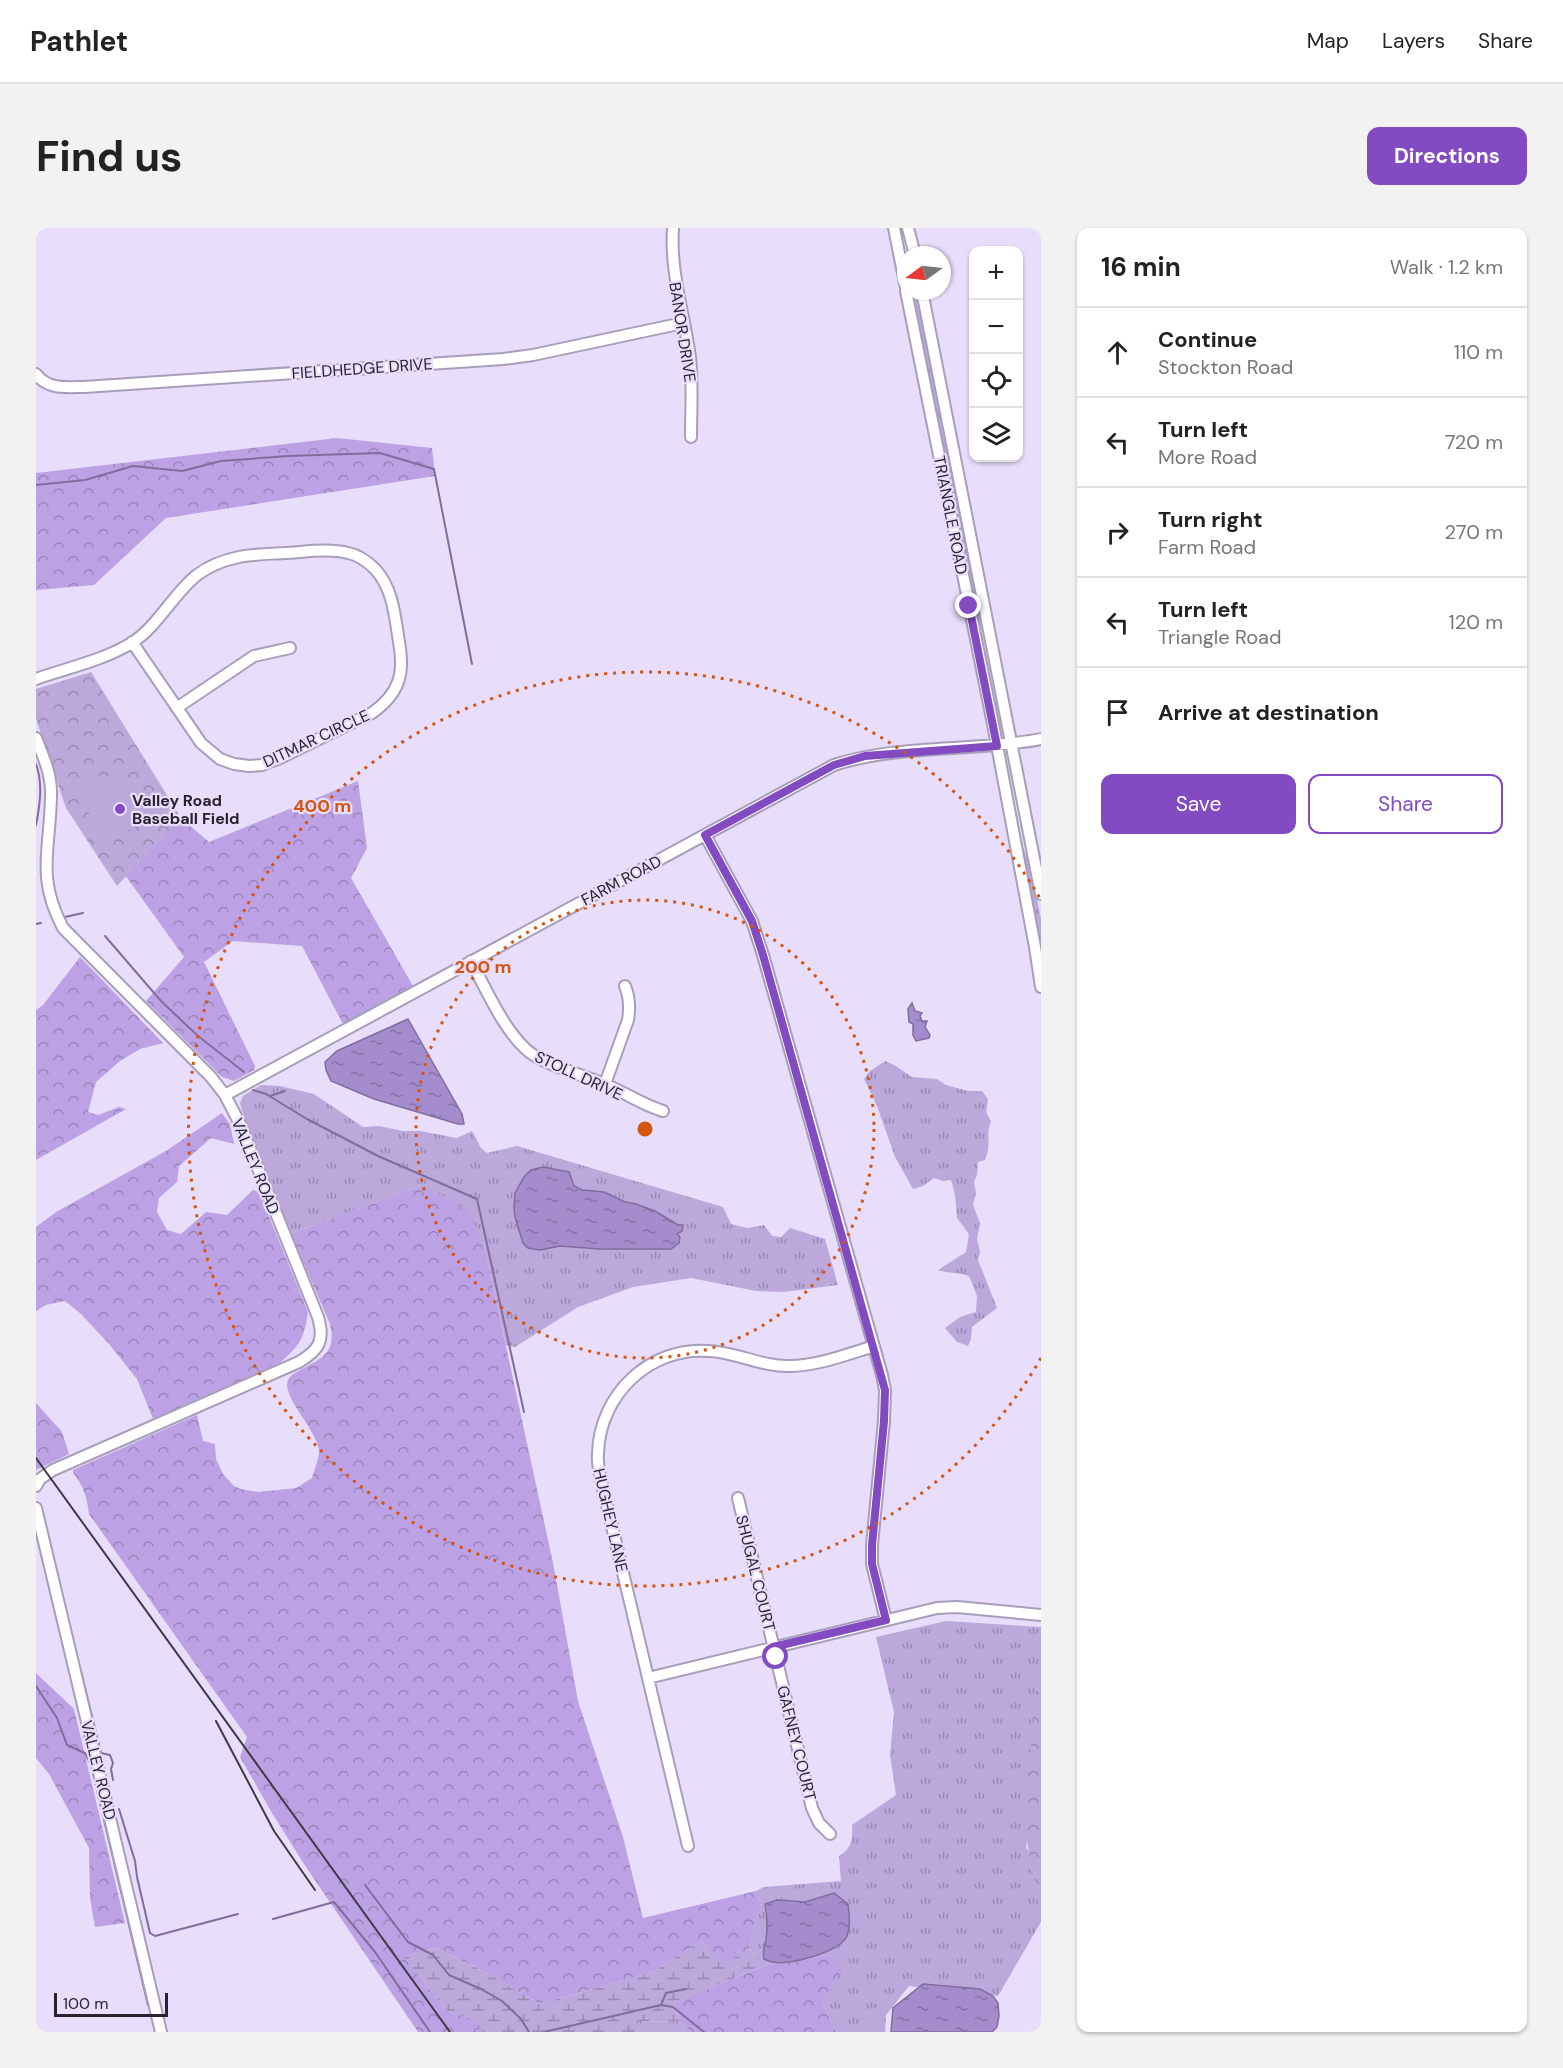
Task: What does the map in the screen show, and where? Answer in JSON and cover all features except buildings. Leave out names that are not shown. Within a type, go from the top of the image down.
[{"type":"street","name":"BANOR DRIVE","points":[[673,228],[671,251],[673,272],[690,365],[691,436]]},
{"type":"street","name":"TRIANGLE ROAD","points":[[894,228],[897,246]]},
{"type":"street","points":[[908,228],[913,246]]},
{"type":"street","name":"TRIANGLE ROAD","points":[[908,300],[997,746],[1041,987]]},
{"type":"street","name":"TRIANGLE ROAD","points":[[924,300],[1041,894]]},
{"type":"street","name":"FIELDHEDGE DRIVE","points":[[38,377],[47,385],[55,387],[84,387],[502,359],[533,355],[683,323]]},
{"type":"street","name":"DITMAR CIRCLE","points":[[36,679],[109,654],[132,642],[153,624],[197,576],[210,567],[238,557],[321,551],[350,553],[374,568],[385,583],[392,602],[402,655],[402,667],[399,681],[391,696],[372,713],[280,758],[262,765],[249,766],[227,762],[210,752],[201,743],[132,642]]},
{"type":"street","points":[[178,707],[254,656],[290,648]]},
{"type":"street","name":"VALLEY ROAD","points":[[36,738],[48,772],[51,794],[39,867],[40,892],[45,905],[69,933],[201,1066],[225,1095],[240,1124],[318,1317],[322,1334],[319,1345],[299,1362],[53,1470],[40,1479],[36,1485]]},
{"type":"street","name":"FARM ROAD","points":[[225,1095],[834,765],[865,756],[1012,745],[1041,739]]},
{"type":"street","points":[[705,835],[752,921],[885,1390],[872,1564],[886,1620]]},
{"type":"street","name":"STOLL DRIVE","points":[[471,961],[509,1030],[526,1049],[557,1067],[605,1084],[643,1105],[663,1111]]},
{"type":"street","points":[[605,1084],[628,1020],[629,994],[625,986]]},
{"type":"street","name":"HUGHEY LANE","points":[[688,1846],[599,1466],[597,1456],[600,1433],[613,1400],[637,1373],[654,1362],[688,1351],[713,1351],[787,1366],[810,1364],[874,1346]]},
{"type":"street","name":"SHUGAL COURT","points":[[738,1498],[773,1647]]},
{"type":"street","name":"VALLEY ROAD","points":[[36,1508],[161,2032]]},
{"type":"street","points":[[648,1678],[922,1611],[947,1608],[1041,1615]]},
{"type":"street","name":"GAFNEY COURT","points":[[773,1647],[812,1808],[819,1822],[830,1834]]},
{"type":"green space","points":[[913,300],[920,300],[1000,717],[984,636],[974,608]]},
{"type":"green space","points":[[337,438],[432,448],[435,476],[166,518],[94,585],[36,590],[36,473]]},
{"type":"green space","points":[[91,672],[181,818],[117,886],[66,808],[36,719],[36,689]]},
{"type":"green space","points":[[1007,767],[1023,847],[1031,869],[1041,919],[1041,954],[1008,781]]},
{"type":"green space","name":"Valley Road Baseball Field","points":[[98,776],[118,778],[135,786],[147,800],[154,819],[101,841],[77,785]]},
{"type":"green space","points":[[358,781],[367,848],[351,878],[413,986],[343,1024],[302,946],[233,941],[204,962],[255,1066],[254,1070],[234,1081],[222,1077],[146,1001],[184,957],[125,875],[181,818],[209,842]]},
{"type":"green space","points":[[80,957],[163,1043],[140,1049],[120,1061],[96,1082],[88,1112],[98,1115],[119,1107],[126,1109],[36,1160],[36,1010],[43,1005]]},
{"type":"green space","points":[[885,1061],[912,1077],[937,1079],[946,1085],[968,1091],[982,1091],[988,1099],[986,1112],[991,1121],[988,1150],[985,1160],[978,1162],[973,1205],[980,1223],[977,1239],[980,1251],[978,1260],[997,1308],[972,1327],[968,1346],[957,1342],[945,1328],[960,1317],[976,1312],[977,1296],[969,1276],[938,1270],[966,1252],[969,1234],[957,1218],[951,1180],[943,1181],[934,1178],[923,1186],[913,1189],[895,1157],[877,1106],[864,1079],[870,1071]]},
{"type":"green space","points":[[261,1085],[280,1086],[314,1094],[363,1127],[379,1126],[457,1138],[472,1131],[481,1148],[487,1153],[517,1146],[723,1207],[731,1224],[747,1228],[764,1225],[772,1236],[781,1237],[790,1228],[825,1239],[838,1285],[784,1292],[756,1291],[691,1278],[633,1287],[578,1307],[515,1347],[506,1345],[489,1268],[478,1235],[420,1186],[291,1234],[240,1103],[243,1096]]},
{"type":"green space","points":[[222,1113],[230,1124],[234,1144],[211,1138],[179,1166],[177,1182],[159,1198],[157,1212],[167,1230],[181,1234],[206,1212],[227,1215],[253,1190],[259,1192],[308,1312],[305,1329],[297,1346],[280,1363],[153,1419],[137,1379],[81,1314],[65,1301],[46,1305],[36,1311],[36,1227],[56,1212],[166,1151]]},
{"type":"green space","points":[[420,1186],[452,1199],[467,1210],[474,1222],[489,1268],[553,1563],[578,1701],[623,1837],[643,1918],[756,1891],[761,1903],[749,1949],[725,1964],[701,1941],[653,1972],[540,2004],[481,1970],[436,1948],[404,1957],[447,2011],[473,2019],[483,2032],[418,2032],[272,1813],[240,1757],[247,1737],[89,1514],[84,1492],[73,1473],[73,1470],[197,1415],[203,1441],[215,1444],[216,1459],[223,1474],[234,1486],[258,1492],[296,1488],[312,1478],[319,1454],[317,1443],[294,1405],[287,1387],[292,1375],[323,1357],[330,1347],[331,1333],[330,1324],[291,1234]]},
{"type":"green space","points":[[36,1403],[62,1432],[69,1454],[36,1470]]},
{"type":"green space","points":[[946,1621],[1041,1627],[1041,1717],[1026,1848],[1041,1864],[1041,1922],[998,1996],[909,1986],[886,2015],[885,2032],[836,2032],[822,2001],[841,1969],[832,1955],[767,1965],[749,1949],[761,1903],[756,1891],[764,1887],[841,1881],[839,1856],[847,1850],[851,1843],[852,1825],[896,1795],[890,1755],[894,1712],[876,1637]]},
{"type":"green space","points":[[1041,1653],[1041,1911],[1040,1912],[1023,1820]]},
{"type":"green space","points":[[36,1673],[74,1709],[125,1923],[95,1927],[90,1898],[89,1848],[49,1774],[36,1758]]},
{"type":"green space","points":[[701,1941],[725,1963],[749,1949],[767,1965],[674,2002],[680,2022],[636,2021],[636,2032],[483,2032],[472,2019],[447,2011],[404,1957],[436,1948],[481,1970],[540,2004],[653,1972]]},
{"type":"green space","points":[[832,1955],[842,1969],[822,2001],[836,2032],[691,2032],[680,2022],[674,2002],[767,1965]]},
{"type":"green space","points":[[635,2021],[680,2022],[691,2032],[636,2032]]},
{"type":"water","points":[[912,1003],[915,1011],[922,1013],[920,1016],[922,1021],[927,1021],[925,1027],[930,1035],[929,1038],[916,1041],[913,1035],[913,1024],[909,1022],[908,1009]]},
{"type":"water","points":[[408,1019],[462,1114],[464,1124],[374,1099],[331,1081],[325,1062],[337,1051]]},
{"type":"water","points":[[543,1167],[569,1172],[574,1186],[582,1190],[604,1192],[625,1202],[655,1211],[678,1225],[683,1225],[682,1231],[677,1234],[680,1237],[679,1243],[671,1249],[600,1249],[560,1246],[540,1250],[528,1248],[523,1243],[515,1217],[515,1193],[531,1170]]},
{"type":"water","points":[[834,1893],[848,1904],[849,1928],[842,1942],[813,1957],[801,1960],[780,1963],[764,1959],[767,1926],[765,1904],[777,1900],[805,1902]]},
{"type":"water","points":[[923,1984],[980,1989],[993,1996],[998,2003],[997,2027],[992,2032],[891,2032],[893,2008]]},
{"type":"waterway","points":[[36,485],[85,480],[133,466],[182,471],[221,461],[288,456],[380,453],[434,469],[472,664]]},
{"type":"waterway","points":[[36,764],[40,786],[36,825]]},
{"type":"waterway","points":[[65,917],[83,913]]},
{"type":"waterway","points":[[36,924],[41,923]]},
{"type":"waterway","points":[[105,936],[161,1001],[198,1036],[244,1072]]},
{"type":"waterway","points":[[253,1090],[266,1094],[307,1119],[378,1156],[477,1199],[524,1412]]},
{"type":"waterway","points":[[270,1096],[285,1091]]},
{"type":"waterway","points":[[81,1672],[101,1753],[110,1755],[113,1763],[111,1769],[113,1780]]},
{"type":"waterway","points":[[36,1686],[57,1718],[67,1745],[87,1754]]},
{"type":"waterway","points":[[85,1753],[91,1765],[148,2005]]},
{"type":"waterway","points":[[119,1809],[135,1861],[150,1933],[155,1936],[238,1914]]},
{"type":"waterway","points":[[365,1885],[408,1942],[433,1955],[449,1975],[502,2001],[521,2019],[529,2032]]},
{"type":"waterway","points":[[273,1919],[334,1902],[375,1952],[430,2032]]},
{"type":"waterway","points":[[661,2005],[666,1993],[686,1989]]},
{"type":"waterway","points":[[544,2032],[661,2005],[673,2007],[704,2032]]},
{"type":"railway","points":[[36,1458],[450,2032]]},
{"type":"railway","points":[[216,1721],[274,1831],[315,1890]]},
{"type":"place","name":"Valley Road Baseball Field","points":[[120,809]]},
{"type":"route","points":[[776,1657],[773,1647],[886,1620],[872,1564],[885,1390],[752,921],[705,835],[834,765],[852,759],[865,756],[997,746],[969,606]]}]
